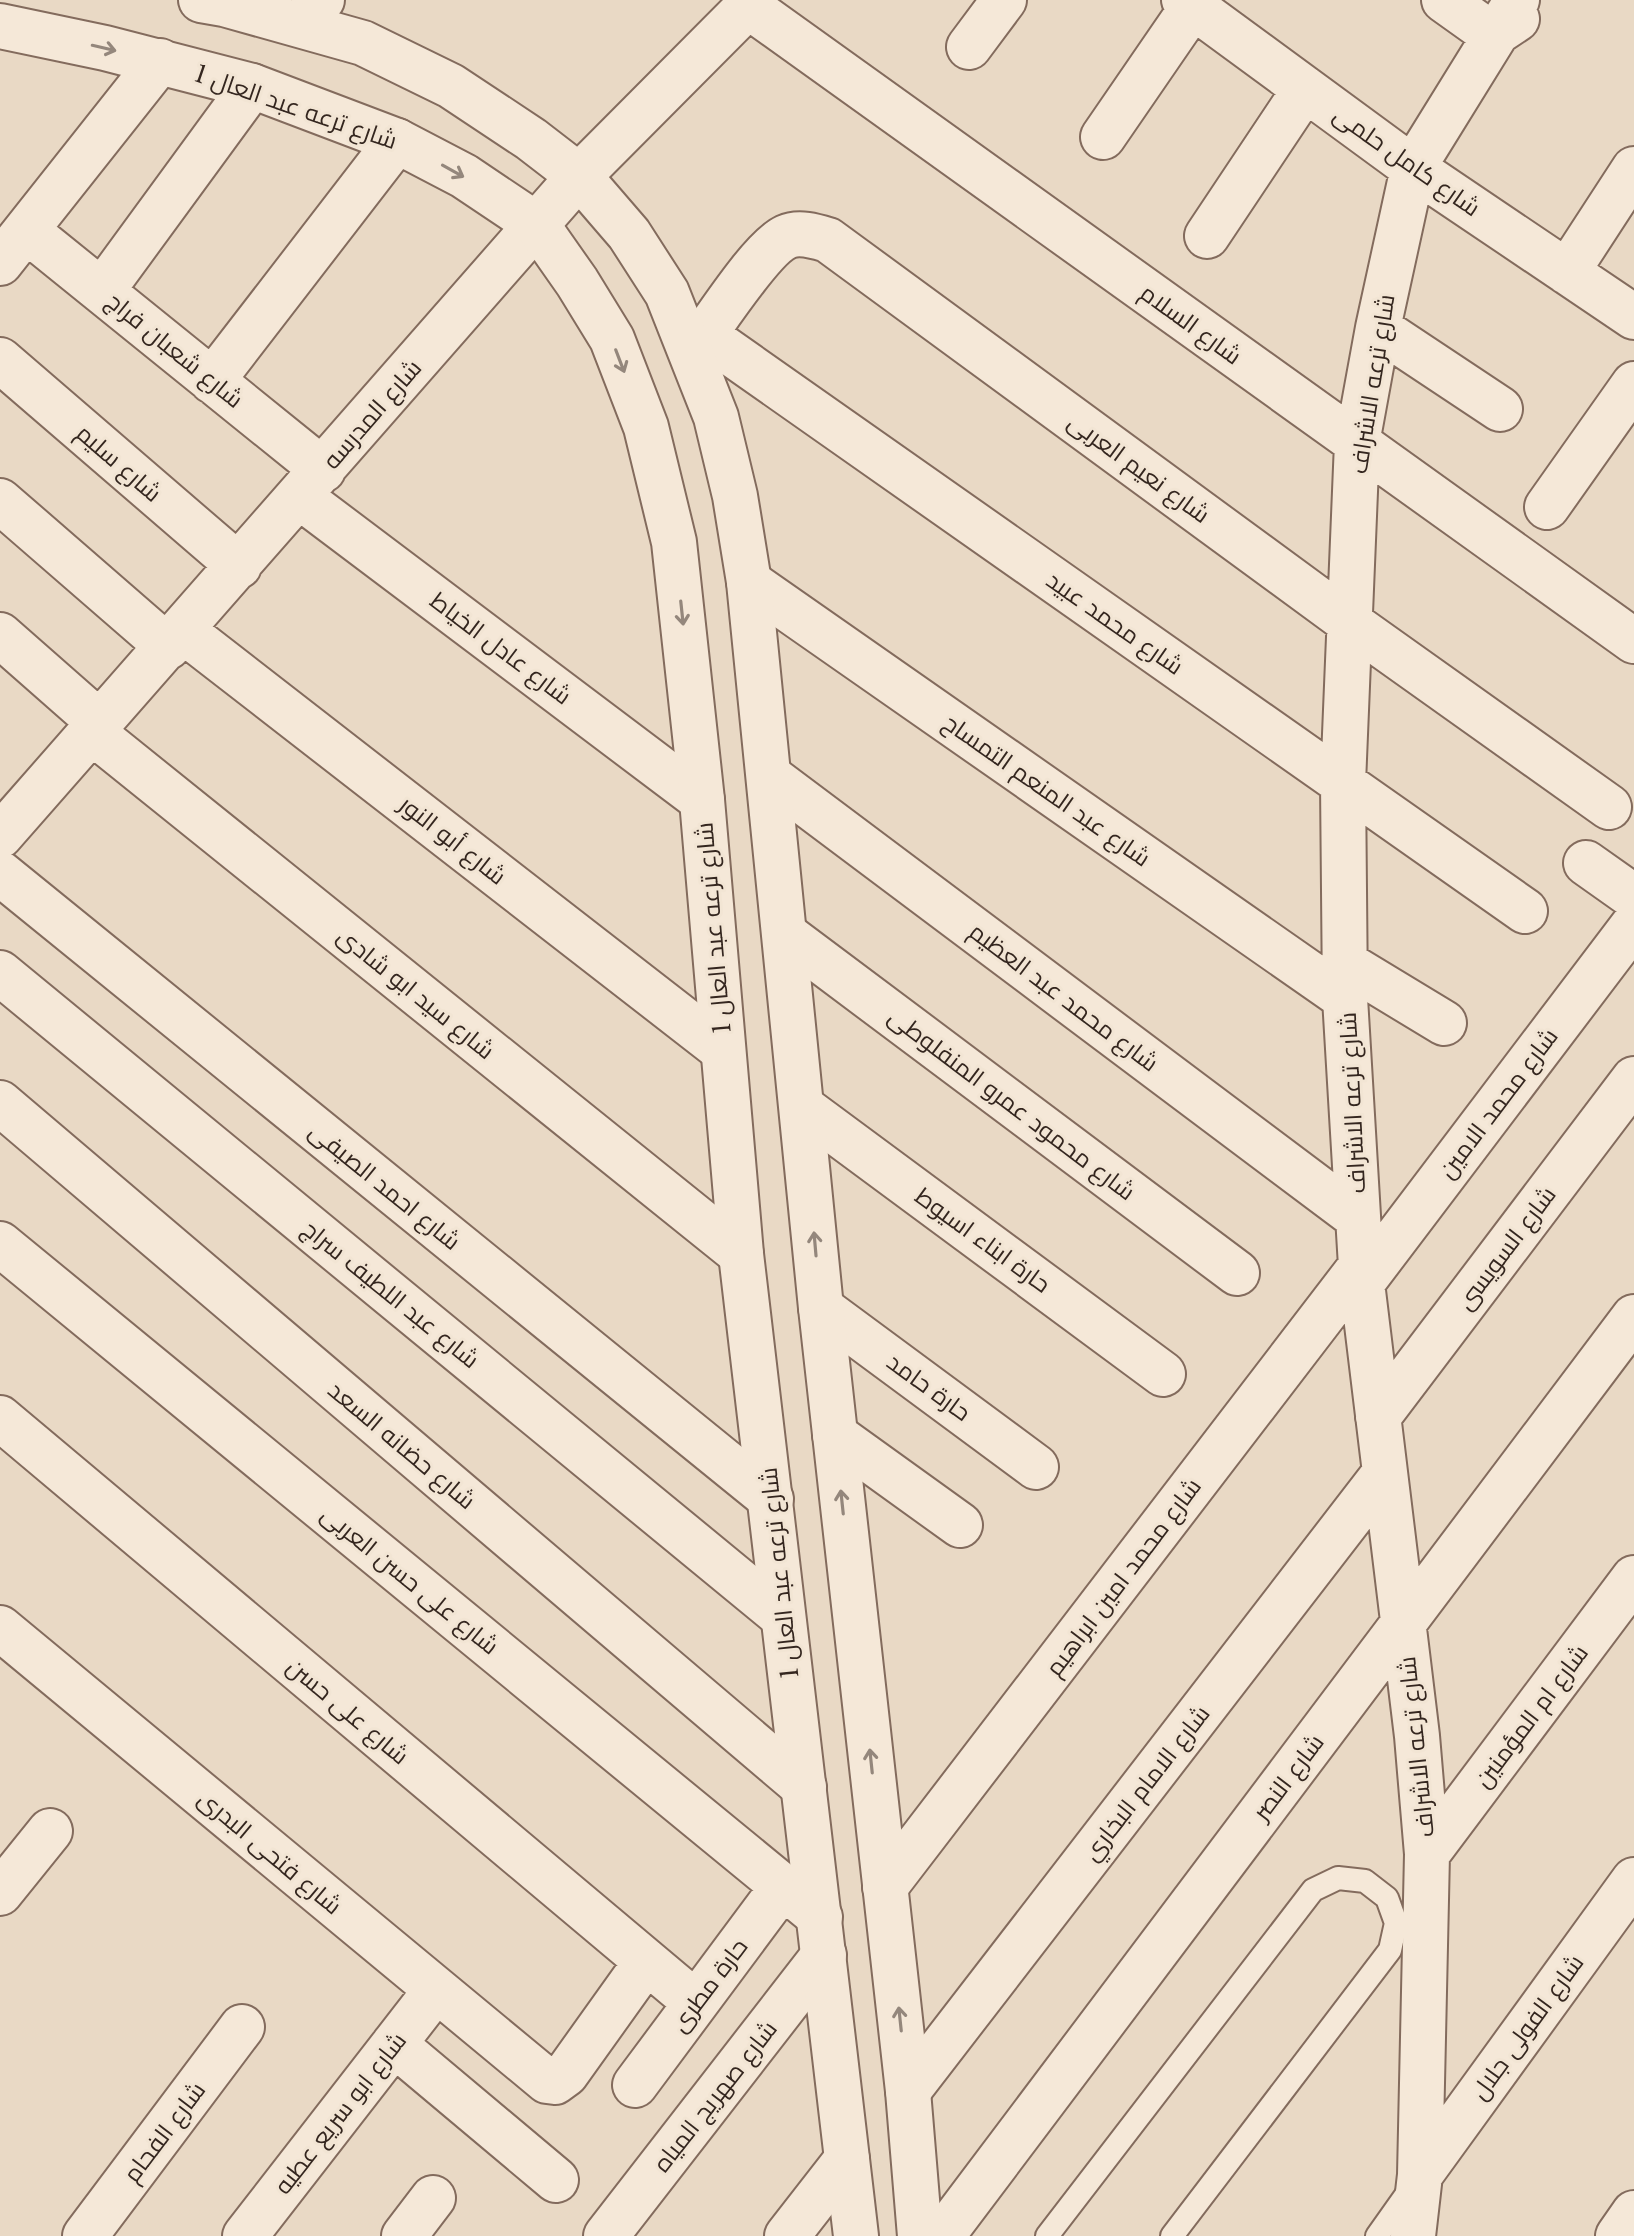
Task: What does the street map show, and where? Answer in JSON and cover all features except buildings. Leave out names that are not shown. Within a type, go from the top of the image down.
[{"type":"street","points":[[201,0],[311,12],[363,43],[451,86],[531,139],[579,176],[629,234],[699,344],[735,496],[749,582],[821,1308],[908,2091],[918,2217],[854,2221]]},
{"type":"street","points":[[969,47],[1004,0]]},
{"type":"street","points":[[1444,0],[1493,35],[1544,0]]},
{"type":"street","name":"شارع ترعه الاشراف","points":[[1413,2236],[1420,2175],[1427,1854],[1417,1736],[1362,1274],[1345,980],[1343,783],[1357,443],[1413,168],[1517,0]]},
{"type":"street","name":"شارع المدرسه","points":[[0,836],[579,176],[751,3]]},
{"type":"street","name":"شارع السلام","points":[[751,3],[1634,641]]},
{"type":"street","points":[[1103,137],[1189,3]]},
{"type":"street","name":"شارع كامل حلمى","points":[[1189,3],[1413,168],[1634,317]]},
{"type":"street","name":"شارع ترعه عبد العال 1","points":[[0,26],[57,18],[160,61],[252,86],[397,141],[464,176],[537,225],[612,339],[646,427],[674,542],[702,800],[741,1254],[854,2221]]},
{"type":"street","points":[[13,246],[160,61]]},
{"type":"street","points":[[102,291],[252,86]]},
{"type":"street","points":[[1207,236],[1305,89]]},
{"type":"street","points":[[212,381],[397,141]]},
{"type":"street","points":[[1567,272],[1634,169]]},
{"type":"street","name":"شارع نعيم العربى","points":[[699,344],[768,249],[788,236],[810,234],[828,240],[1349,622],[1609,807]]},
{"type":"street","name":"شارع شعبان فراج","points":[[13,246],[102,291],[212,381],[311,483]]},
{"type":"street","points":[[1378,328],[1500,409]]},
{"type":"street","name":"شارع محمد عبيد","points":[[699,344],[1343,783],[1525,911]]},
{"type":"street","name":"شارع سليم","points":[[0,360],[239,566]]},
{"type":"street","points":[[1547,507],[1634,384]]},
{"type":"street","name":"شارع عادل الخياط","points":[[311,483],[702,800]]},
{"type":"street","points":[[0,501],[175,638]]},
{"type":"street","name":"شارع عبد المنعم التمساح","points":[[749,582],[1345,980],[1444,1023]]},
{"type":"street","name":"شارع سيد ابو شادى","points":[[0,635],[96,728],[741,1254]]},
{"type":"street","name":"شارع أبو النور","points":[[175,638],[723,1050]]},
{"type":"street","name":"شارع محمد عبد العظيم","points":[[769,776],[1358,1218]]},
{"type":"street","points":[[1586,863],[1634,897]]},
{"type":"street","name":"شارع احمد الصيفى","points":[[0,873],[771,1499]]},
{"type":"street","name":"شارع محمد الامين","points":[[1362,1274],[1634,924]]},
{"type":"street","name":"شارع محمود عمرو المنفلوطى","points":[[786,935],[1237,1273]]},
{"type":"street","name":"شارع عبد اللطيف سراج","points":[[0,973],[782,1616]]},
{"type":"street","name":"شارع السويسى","points":[[1378,1417],[1634,1079]]},
{"type":"street","name":"شارع حضانه السعد","points":[[0,1103],[804,1787]]},
{"type":"street","name":"حارة ابناء اسيوط","points":[[802,1107],[1163,1374]]},
{"type":"street","name":"شارع على حسن العربى","points":[[0,1244],[783,1886],[822,1936]]},
{"type":"street","name":"شارع محمد امين ابراهيم","points":[[885,1887],[1362,1274]]},
{"type":"street","name":"حارة حامد","points":[[821,1308],[1036,1467]]},
{"type":"street","name":"شارع النصر","points":[[942,2236],[1634,1317]]},
{"type":"street","name":"شارع على حسن","points":[[0,1418],[696,2003]]},
{"type":"street","points":[[835,1435],[960,1525]]},
{"type":"street","name":"شارع الامام البخاري","points":[[908,2091],[1384,1474]]},
{"type":"street","name":"شارع ام المؤمنين","points":[[1427,1854],[1634,1578]]},
{"type":"street","name":"شارع فتحى البدرى","points":[[0,1628],[539,2077],[555,2082],[566,2074],[646,1962]]},
{"type":"street","points":[[0,1893],[50,1831]]},
{"type":"street","name":"شارع الفولى جلال","points":[[1420,2175],[1634,1880]]},
{"type":"street","name":"حارة مطرى","points":[[635,2085],[783,1886]]},
{"type":"street","name":"شارع صهريج المياه","points":[[606,2236],[822,1936]]},
{"type":"street","name":"شارع ابو سريع عطيه","points":[[245,2236],[436,1990]]},
{"type":"street","name":"شارع الفحام","points":[[85,2236],[242,2027]]},
{"type":"street","points":[[394,2044],[556,2180]]},
{"type":"street","points":[[787,2236],[847,2159]]},
{"type":"street","points":[[404,2236],[433,2198]]},
{"type":"street","points":[[1618,2236],[1634,2213]]},
{"type":"lane","points":[[1047,2236],[1313,1890],[1338,1878],[1365,1881],[1387,1898],[1396,1923],[1390,1950],[1172,2236]]},
{"type":"lane","points":[[1377,2236],[1420,2175]]}]
